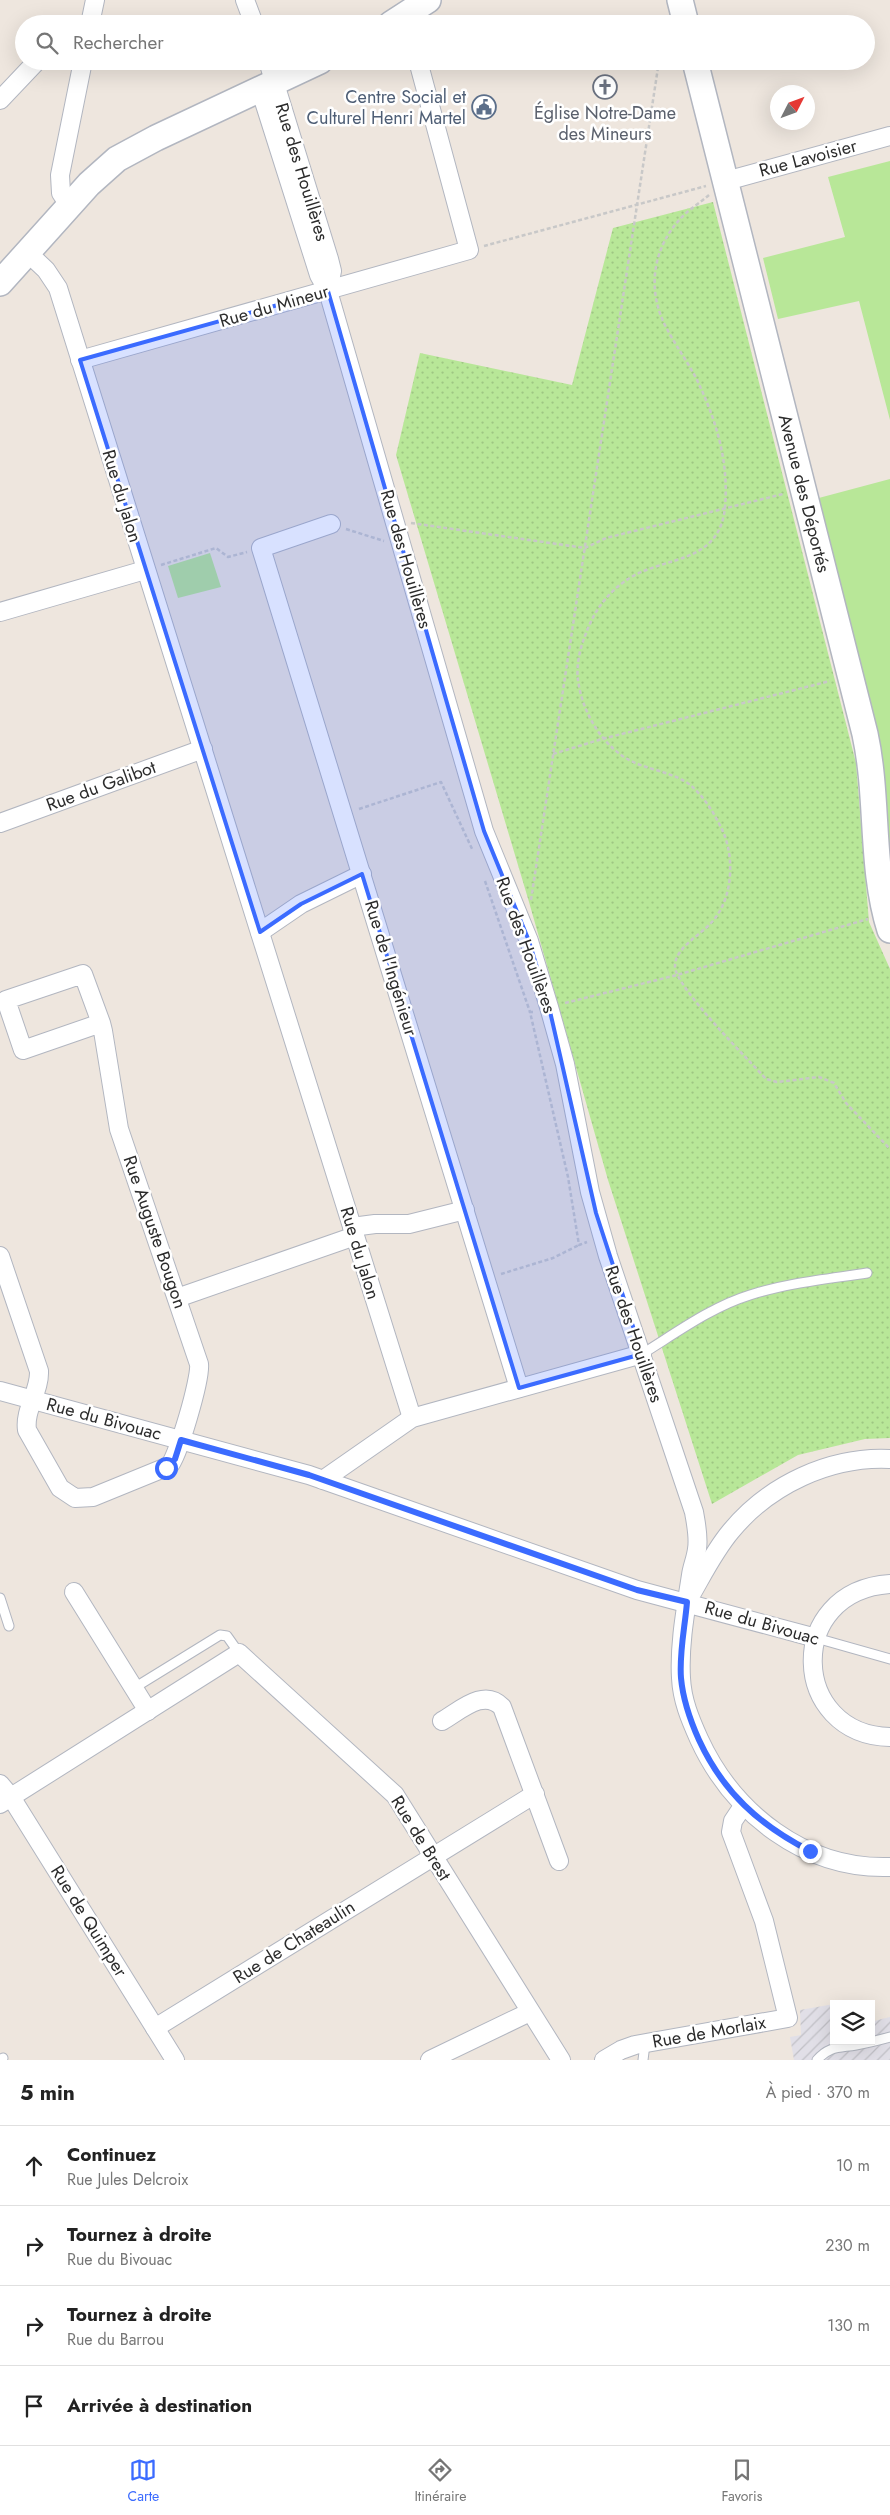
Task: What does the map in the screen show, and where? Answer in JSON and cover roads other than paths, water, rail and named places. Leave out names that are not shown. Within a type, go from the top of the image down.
[{"type":"street","points":[[92,15],[95,0]]},
{"type":"street","points":[[245,0],[251,15]]},
{"type":"street","points":[[408,15],[428,0]]},
{"type":"street","points":[[680,0],[684,15]]},
{"type":"street","points":[[0,100],[29,70]]},
{"type":"street","points":[[70,205],[61,193],[60,175],[81,70]]},
{"type":"street","points":[[0,283],[101,172],[126,154],[268,78],[292,70]]},
{"type":"street","name":"Rue du Mineur","points":[[80,360],[468,250],[420,70]]},
{"type":"street","name":"Avenue des Déportés","points":[[697,70],[719,186],[804,489],[868,747],[878,875],[888,922]]},
{"type":"street","name":"Rue des Houillères","points":[[268,78],[329,258],[332,271],[328,291],[484,831],[529,941],[549,1007],[565,1064],[582,1154],[602,1237],[694,1512],[697,1550],[687,1602],[681,1669],[687,1711],[717,1774],[743,1806],[772,1830],[810,1851],[846,1863],[890,1867]]},
{"type":"street","name":"Rue Lavoisier","points":[[719,186],[890,136]]},
{"type":"street","name":"Rue du Jalon","points":[[27,252],[55,281],[412,1418]]},
{"type":"street","name":"Rue de l'Ingénieur","points":[[331,524],[261,548],[519,1388]]},
{"type":"street","points":[[0,612],[145,570]]},
{"type":"street","name":"Rue du Galibot","points":[[0,822],[203,749]]},
{"type":"street","points":[[260,932],[301,904],[362,874]]},
{"type":"street","name":"Rue Auguste Bougon","points":[[0,1256],[38,1367],[39,1378],[27,1420],[27,1430],[60,1488],[75,1498],[93,1497],[166,1468],[175,1459],[200,1368],[116,1118],[100,1023],[83,974],[6,1000],[23,1050],[100,1023]]},
{"type":"street","points":[[178,1298],[375,1224],[409,1224],[464,1210]]},
{"type":"street","points":[[323,1480],[412,1418],[642,1354]]},
{"type":"street","name":"Rue du Bivouac","points":[[0,1391],[323,1480],[637,1590],[816,1638]]},
{"type":"street","points":[[687,1602],[730,1532],[748,1512],[768,1497],[808,1474],[831,1465],[857,1461],[890,1460]]},
{"type":"street","points":[[890,1584],[876,1584],[850,1594],[829,1613],[816,1638],[813,1651],[813,1671],[825,1703],[843,1722],[855,1729],[874,1736],[890,1737]]},
{"type":"street","points":[[74,1592],[148,1711]]},
{"type":"street","points":[[4,1795],[148,1711],[239,1653]]},
{"type":"street","name":"Rue de Brest","points":[[239,1653],[389,1788],[561,2060]]},
{"type":"street","points":[[442,1721],[482,1698],[492,1699],[497,1702],[506,1714],[559,1860]]},
{"type":"street","name":"Rue de Chateaulin","points":[[155,2028],[535,1794]]},
{"type":"street","name":"Rue de Quimper","points":[[4,1795],[176,2060]]},
{"type":"street","name":"Rue de Morlaix","points":[[604,2060],[627,2047],[644,2052],[788,2018],[764,1921],[731,1832],[732,1820],[743,1806]]},
{"type":"street","points":[[430,2060],[530,2012]]},
{"type":"lane","points":[[642,1354],[714,1310],[749,1295],[792,1285],[867,1273]]},
{"type":"lane","points":[[0,1598],[9,1626]]},
{"type":"lane","points":[[134,1688],[220,1635],[227,1636],[239,1653]]},
{"type":"lane","name":"Rue du Bivouac","points":[[816,1638],[890,1659]]},
{"type":"lane","points":[[817,2060],[823,2053],[836,2046],[854,2046],[890,2037]]},
{"type":"place","name":"Église Notre-Dame des Mineurs","points":[[605,87]]},
{"type":"place","name":"Centre Social et Culturel Henri Martel","points":[[484,107]]}]
